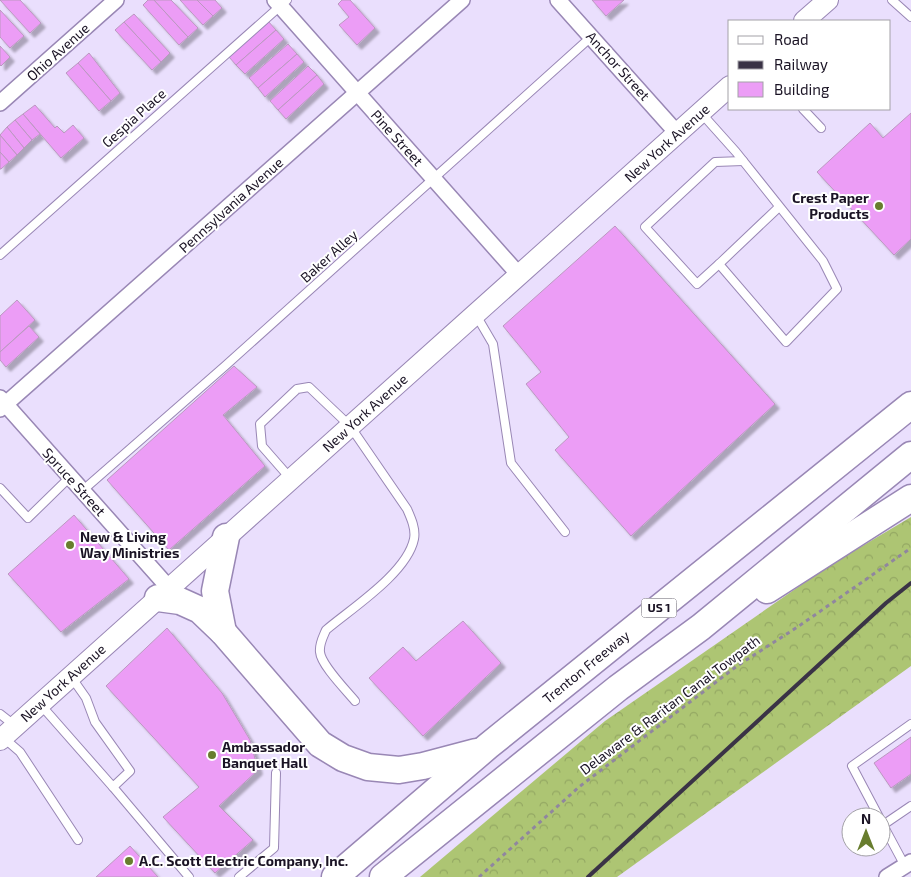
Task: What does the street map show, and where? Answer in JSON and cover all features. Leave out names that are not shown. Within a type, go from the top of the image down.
[{"type":"highway","name":"Trenton Freeway","points":[[335,877],[488,746],[911,405]]},
{"type":"highway","points":[[383,877],[618,688],[701,627],[911,455]]},
{"type":"highway","points":[[618,688],[911,498]]},
{"type":"highway","points":[[223,632],[215,591],[226,537]]},
{"type":"highway","points":[[163,593],[194,607],[223,632],[309,733],[320,744],[343,758],[368,767],[399,770],[465,756],[488,746]]},
{"type":"street","name":"Ohio Avenue","points":[[0,103],[116,0]]},
{"type":"street","name":"Pennsylvania Avenue","points":[[2,404],[462,0]]},
{"type":"street","name":"Anchor Street","points":[[558,0],[677,133]]},
{"type":"street","name":"Pine Street","points":[[280,2],[357,93],[520,276]]},
{"type":"street","points":[[805,20],[821,2]]},
{"type":"street","name":"New York Avenue","points":[[5,729],[40,704],[728,88]]},
{"type":"street","name":"Spruce Street","points":[[2,404],[82,491],[163,593]]},
{"type":"street","points":[[887,877],[908,864]]},
{"type":"lane","points":[[892,0],[911,17]]},
{"type":"lane","name":"Gespia Place","points":[[0,255],[280,2]]},
{"type":"lane","name":"Baker Alley","points":[[82,491],[225,366],[591,37]]},
{"type":"lane","points":[[805,110],[821,128]]},
{"type":"lane","points":[[700,112],[743,161],[823,261],[837,289],[786,342],[719,264]]},
{"type":"lane","points":[[743,161],[715,162],[645,227],[696,284],[779,207]]},
{"type":"lane","points":[[476,315],[493,344],[511,463],[565,532]]},
{"type":"lane","points":[[292,479],[262,446],[260,424],[297,389],[309,387],[350,426],[408,509],[412,522],[414,538],[407,555],[392,574],[326,630],[322,640],[320,654],[326,665],[354,701]]},
{"type":"lane","points":[[0,488],[28,518],[70,477]]},
{"type":"lane","points":[[71,676],[86,698],[95,722],[130,771],[113,786]]},
{"type":"lane","points":[[40,704],[113,786],[189,877]]},
{"type":"lane","points":[[874,807],[852,766],[911,724]]},
{"type":"lane","points":[[5,729],[78,840]]},
{"type":"lane","points":[[239,877],[274,848],[276,773]]},
{"type":"lane","points":[[891,818],[911,806]]},
{"type":"lane","points":[[891,838],[908,864]]},
{"type":"path","name":"Delaware & Raritan Canal Towpath","points":[[479,877],[579,786],[737,666],[799,626],[911,548]]},
{"type":"green space","points":[[911,517],[911,666],[617,877],[420,877],[605,721],[827,567]]},
{"type":"building","points":[[0,0],[20,0],[41,23],[30,33]]},
{"type":"building","points":[[148,0],[154,0],[188,37],[179,45],[143,5]]},
{"type":"building","points":[[154,0],[171,0],[198,28],[188,37]]},
{"type":"building","points":[[180,0],[197,0],[213,16],[203,25]]},
{"type":"building","points":[[197,0],[215,0],[222,8],[213,16]]},
{"type":"building","points":[[342,0],[350,0],[375,28],[357,45],[339,25],[349,17],[338,4]]},
{"type":"building","points":[[592,0],[624,0],[606,16]]},
{"type":"building","points":[[0,10],[24,36],[10,48],[0,37]]},
{"type":"building","points":[[134,14],[170,53],[161,62],[124,22]]},
{"type":"building","points":[[268,21],[276,30],[236,65],[229,57]]},
{"type":"building","points":[[124,22],[161,62],[152,70],[115,30]]},
{"type":"building","points":[[276,30],[284,39],[245,74],[236,65]]},
{"type":"building","points":[[288,44],[297,54],[258,88],[249,78]]},
{"type":"building","points":[[0,46],[10,57],[1,66],[0,65]]},
{"type":"building","points":[[89,53],[120,93],[111,101],[78,63]]},
{"type":"building","points":[[297,54],[304,62],[265,97],[258,88]]},
{"type":"building","points":[[78,63],[111,101],[99,111],[66,73]]},
{"type":"building","points":[[308,66],[317,75],[278,110],[270,101]]},
{"type":"building","points":[[317,75],[324,84],[286,119],[278,110]]},
{"type":"building","points":[[35,105],[55,128],[57,126],[64,133],[73,125],[84,138],[61,158],[23,114]]},
{"type":"building","name":"Crest Paper Products","points":[[911,113],[911,239],[894,255],[817,172],[870,123],[883,138]]},
{"type":"building","points":[[23,114],[40,134],[32,140],[15,120]]},
{"type":"building","points":[[15,120],[32,140],[24,148],[7,127]]},
{"type":"building","points":[[7,127],[24,148],[17,155],[0,135]]},
{"type":"building","points":[[0,135],[17,155],[9,162],[0,152]]},
{"type":"building","points":[[0,152],[9,162],[1,169],[0,169]]},
{"type":"building","points":[[615,226],[775,404],[631,536],[555,450],[569,437],[526,384],[541,372],[503,326]]},
{"type":"building","points":[[17,300],[35,320],[0,352],[0,316]]},
{"type":"building","points":[[29,326],[39,337],[6,367],[0,360],[0,352]]},
{"type":"building","points":[[234,366],[257,387],[223,415],[265,466],[169,550],[107,480]]},
{"type":"building","name":"New & Living Way Ministries","points":[[74,515],[129,579],[61,632],[8,574]]},
{"type":"building","points":[[463,621],[501,663],[423,736],[369,678],[403,647],[416,661]]},
{"type":"building","name":"Ambassador Banquet Hall","points":[[167,628],[222,693],[250,740],[258,770],[219,806],[253,840],[215,873],[163,817],[199,787],[106,686]]},
{"type":"building","points":[[911,737],[911,774],[891,788],[874,763]]},
{"type":"building","name":"A.C. Scott Electric Company, Inc.","points":[[130,846],[158,877],[96,877]]},
{"type":"railway","points":[[588,877],[886,603],[911,583]]},
{"type":"place","name":"Crest Paper Products","points":[[879,206]]},
{"type":"place","name":"New & Living Way Ministries","points":[[70,545]]},
{"type":"place","name":"Ambassador Banquet Hall","points":[[212,755]]},
{"type":"place","name":"A.C. Scott Electric Company, Inc.","points":[[129,861]]}]
